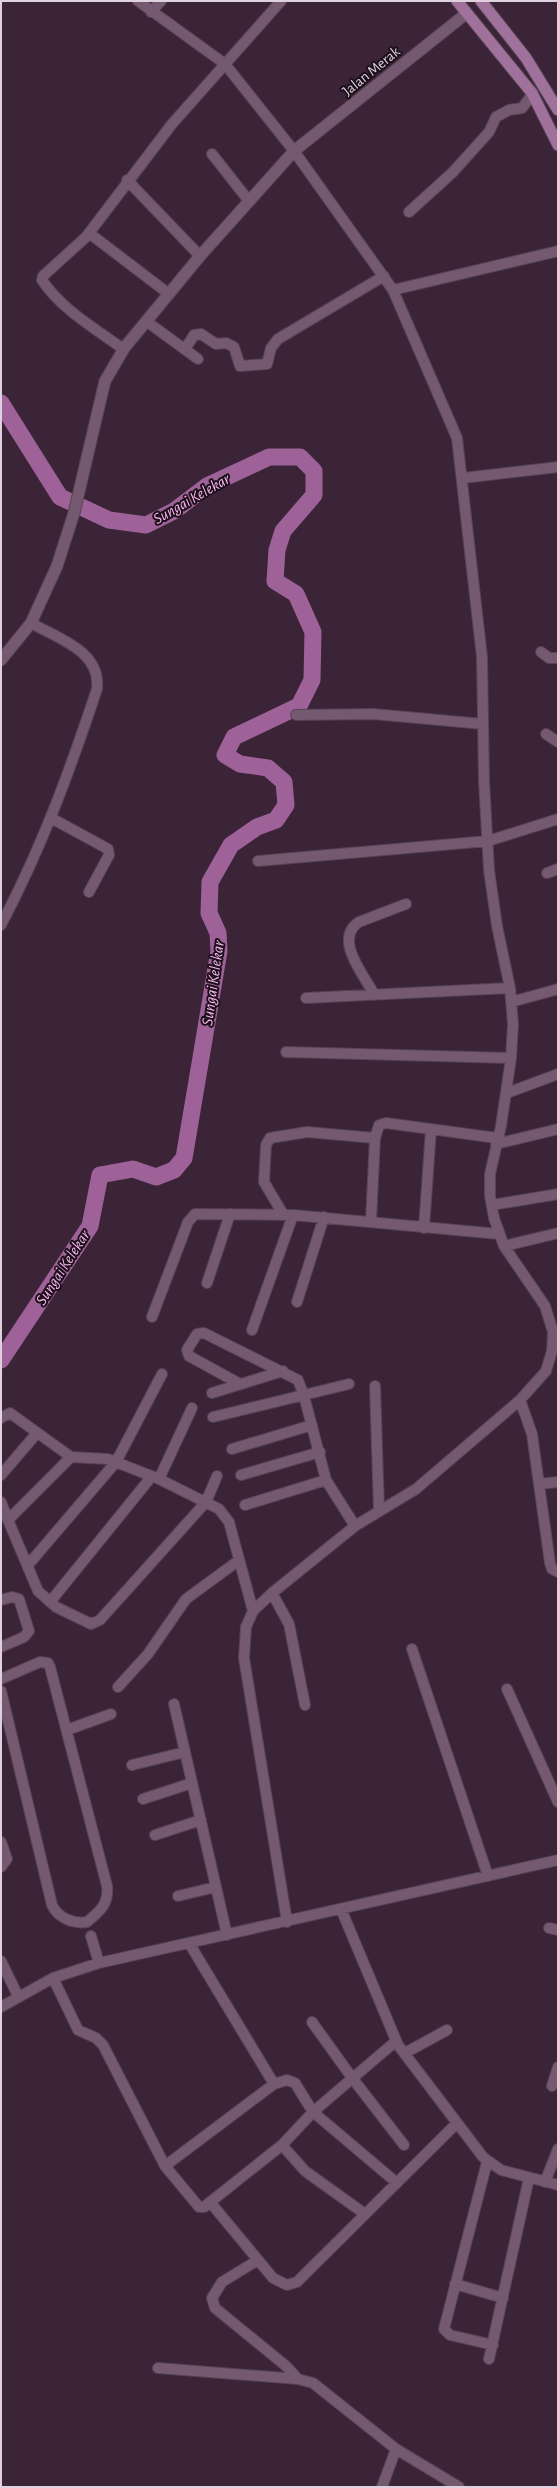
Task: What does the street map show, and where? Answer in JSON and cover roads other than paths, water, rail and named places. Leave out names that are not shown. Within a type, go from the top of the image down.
[{"type":"main road","points":[[457,1],[532,95],[558,145]]},
{"type":"main road","points":[[481,1],[526,58],[558,110]]},
{"type":"street","points":[[138,1],[151,12],[225,64],[294,151],[393,290],[457,438],[463,478],[482,657],[483,724],[489,870],[497,926],[510,988],[511,1002],[511,1058],[502,1126],[496,1141],[490,1174],[492,1205],[499,1234],[504,1246],[546,1306],[555,1332],[552,1351],[546,1370],[520,1400],[416,1489],[354,1526],[272,1593],[253,1611],[246,1627],[244,1658],[287,1922]]},
{"type":"street","points":[[151,12],[161,1]]},
{"type":"street","points":[[123,349],[78,316],[47,288],[42,280],[48,270],[80,243],[89,233],[127,180],[172,124],[281,1]]},
{"type":"street","name":"Jalan Merak","points":[[1,660],[31,623],[57,566],[80,489],[105,380],[123,349],[200,256],[294,151],[467,13]]},
{"type":"street","points":[[409,212],[453,172],[489,132],[496,117],[509,110],[522,108],[532,95]]},
{"type":"street","points":[[212,154],[249,201]]},
{"type":"street","points":[[127,180],[200,256]]},
{"type":"street","points":[[89,233],[169,294]]},
{"type":"street","points":[[393,290],[558,251]]},
{"type":"street","points":[[185,349],[194,335],[201,334],[216,344],[226,343],[234,347],[240,366],[266,365],[271,348],[278,339],[384,276]]},
{"type":"street","points":[[146,321],[198,359]]},
{"type":"street","points":[[463,478],[558,467]]},
{"type":"street","points":[[1,925],[30,870],[51,818],[87,719],[98,677],[94,665],[86,655],[31,623]]},
{"type":"street","points":[[541,652],[549,658],[558,658]]},
{"type":"street","points":[[296,715],[373,714],[483,724]]},
{"type":"street","points":[[546,734],[558,742]]},
{"type":"street","points":[[51,818],[108,849],[109,855],[89,892]]},
{"type":"street","points":[[258,861],[488,840],[558,819]]},
{"type":"street","points":[[547,873],[558,869]]},
{"type":"street","points":[[374,994],[350,949],[348,937],[354,925],[359,922],[406,904]]},
{"type":"street","points":[[306,998],[510,988]]},
{"type":"street","points":[[511,1002],[558,989]]},
{"type":"street","points":[[286,1052],[511,1058]]},
{"type":"street","points":[[506,1093],[558,1074]]},
{"type":"street","points":[[370,1221],[375,1138],[377,1129],[382,1123],[431,1129],[496,1141],[558,1129]]},
{"type":"street","points":[[424,1228],[431,1129]]},
{"type":"street","points":[[288,1214],[264,1182],[266,1145],[270,1138],[303,1132],[375,1138]]},
{"type":"street","points":[[492,1205],[558,1194]]},
{"type":"street","points":[[152,1318],[191,1217],[200,1213],[288,1214],[499,1234]]},
{"type":"street","points":[[207,1283],[230,1214]]},
{"type":"street","points":[[252,1330],[288,1214]]},
{"type":"street","points":[[297,1302],[324,1217]]},
{"type":"street","points":[[504,1246],[558,1233]]},
{"type":"street","points":[[240,1384],[189,1356],[187,1350],[197,1334],[204,1332],[284,1371],[298,1380],[320,1452],[326,1480],[354,1526]]},
{"type":"street","points":[[212,1393],[284,1371]]},
{"type":"street","points":[[28,1565],[116,1462],[162,1374]]},
{"type":"street","points":[[213,1417],[349,1384]]},
{"type":"street","points":[[375,1386],[379,1510]]},
{"type":"street","points":[[520,1400],[532,1434],[550,1563],[552,1569],[558,1572]]},
{"type":"street","points":[[50,1602],[155,1478],[192,1408]]},
{"type":"street","points":[[1,1418],[10,1413],[71,1457],[108,1459],[116,1462],[155,1478],[206,1502],[225,1515],[253,1611]]},
{"type":"street","points":[[232,1449],[312,1425]]},
{"type":"street","points":[[1,1475],[38,1433]]},
{"type":"street","points":[[241,1476],[320,1452]]},
{"type":"street","points":[[8,1520],[71,1457]]},
{"type":"street","points":[[1,1502],[28,1565],[36,1588],[50,1602],[88,1622],[96,1623],[206,1502],[217,1476]]},
{"type":"street","points":[[245,1505],[326,1480]]},
{"type":"street","points":[[539,1484],[558,1482]]},
{"type":"street","points":[[118,1687],[148,1654],[186,1600],[238,1561]]},
{"type":"street","points":[[272,1593],[289,1624],[305,1706]]},
{"type":"street","points":[[1,1647],[24,1637],[29,1631],[19,1599],[12,1598],[2,1600]]},
{"type":"street","points":[[412,1649],[488,1876]]},
{"type":"street","points":[[1,1679],[40,1662],[48,1663],[67,1730],[108,1893],[103,1908],[89,1929]]},
{"type":"street","points":[[507,1689],[558,1802]]},
{"type":"street","points":[[1,1691],[52,1905],[59,1915],[89,1929],[99,1963]]},
{"type":"street","points":[[174,1704],[227,1935]]},
{"type":"street","points":[[67,1730],[111,1714]]},
{"type":"street","points":[[132,1765],[185,1752]]},
{"type":"street","points":[[143,1799],[192,1783]]},
{"type":"street","points":[[155,1835],[201,1820]]},
{"type":"street","points":[[1,1842],[7,1859],[1,1867]]},
{"type":"street","points":[[1,2007],[18,1996],[53,1978],[99,1963],[558,1860]]},
{"type":"street","points":[[178,1896],[216,1887]]},
{"type":"street","points":[[342,1909],[396,2041],[487,2162],[501,2170],[558,2185]]},
{"type":"street","points":[[188,1943],[274,2084]]},
{"type":"street","points":[[1,1961],[18,1996]]},
{"type":"street","points":[[53,1978],[78,2030],[96,2038],[103,2045],[165,2166],[197,2205],[204,2207],[282,2145],[313,2112],[396,2041]]},
{"type":"street","points":[[312,2022],[353,2079],[404,2145]]},
{"type":"street","points":[[405,2053],[448,2030]]},
{"type":"street","points":[[552,2086],[558,2067]]},
{"type":"street","points":[[165,2166],[274,2084],[287,2080],[295,2084],[313,2112],[397,2183]]},
{"type":"street","points":[[210,2202],[272,2278],[287,2285],[297,2282],[457,2123]]},
{"type":"street","points":[[282,2145],[305,2171],[366,2214]]},
{"type":"street","points":[[545,2182],[558,2149]]},
{"type":"street","points":[[487,2162],[444,2324],[446,2333],[492,2345]]},
{"type":"street","points":[[489,2359],[529,2178]]},
{"type":"street","points":[[258,2260],[222,2282],[212,2298],[214,2308],[286,2366],[298,2379]]},
{"type":"street","points":[[455,2284],[503,2298]]},
{"type":"street","points":[[158,2368],[298,2379],[319,2386],[396,2449],[459,2487]]},
{"type":"street","points":[[382,2487],[396,2449]]},
{"type":"waterway","name":"Sungai Kelekar","points":[[1,403],[60,497],[109,520],[146,525],[174,511],[207,486],[269,457],[300,457],[314,471],[314,495],[283,531],[277,550],[275,581],[296,594],[313,632],[312,680],[299,706],[234,737],[225,755],[240,764],[268,768],[284,782],[286,805],[276,820],[257,827],[231,845],[210,882],[209,913],[218,933],[219,951],[184,1158],[174,1170],[156,1177],[133,1169],[100,1175],[90,1226],[1,1360]]}]
